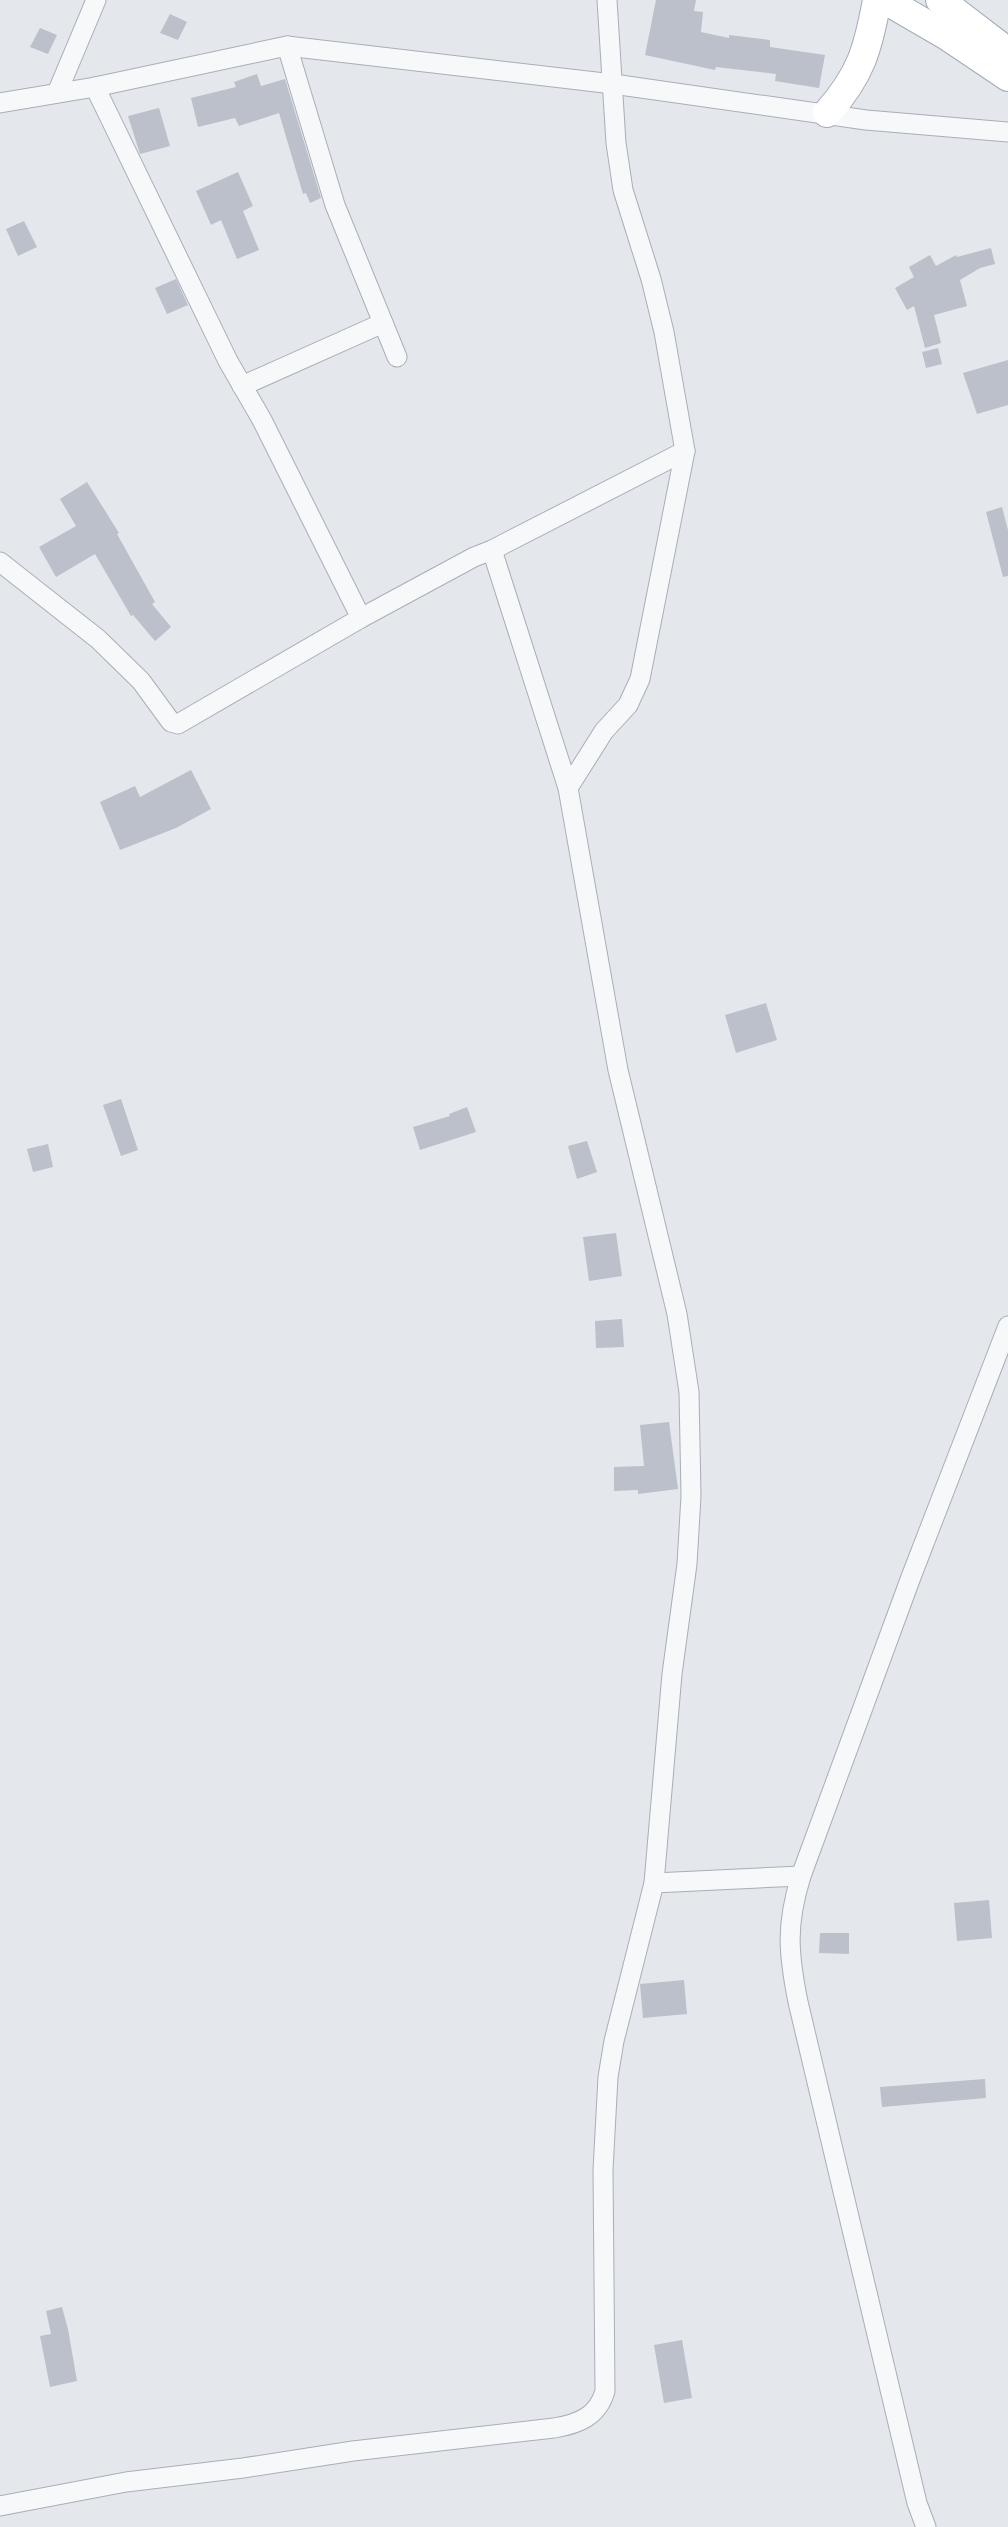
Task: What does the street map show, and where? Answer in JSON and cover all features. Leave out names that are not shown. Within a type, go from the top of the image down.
[{"type":"main road","points":[[827,113],[844,94],[857,73],[867,50],[878,0]]},
{"type":"main road","points":[[885,0],[947,36],[1008,77]]},
{"type":"main road","points":[[940,0],[1008,52]]},
{"type":"street","points":[[57,93],[96,0]]},
{"type":"street","points":[[568,788],[604,730],[628,705],[640,679],[685,451],[673,376],[656,297],[623,190],[616,143],[614,84],[607,0]]},
{"type":"street","points":[[0,103],[94,87],[287,46],[614,84],[866,120],[1008,132]]},
{"type":"street","points":[[287,46],[336,205],[396,357]]},
{"type":"street","points":[[94,87],[242,386],[266,428],[361,618]]},
{"type":"street","points":[[242,386],[382,323]]},
{"type":"street","points":[[0,562],[98,639],[142,681],[174,724],[183,723],[361,618],[474,556],[492,550],[685,451]]},
{"type":"street","points":[[0,2506],[126,2482],[243,2468],[353,2451],[554,2428],[581,2422],[594,2413],[602,2404],[606,2391],[603,2170],[608,2077],[614,2041],[654,1883],[672,1674],[687,1564],[691,1496],[689,1392],[677,1314],[618,1070],[568,788],[492,550]]},
{"type":"street","points":[[926,2527],[917,2503],[791,1968],[788,1935],[792,1905],[801,1876],[911,1577],[1008,1326]]},
{"type":"street","points":[[654,1883],[801,1876]]},
{"type":"building","points":[[656,0],[696,0],[694,11],[703,12],[701,32],[729,38],[729,35],[770,40],[770,47],[825,55],[819,88],[775,81],[776,74],[716,67],[715,70],[645,55]]},
{"type":"building","points":[[170,14],[187,22],[178,40],[160,33]]},
{"type":"building","points":[[40,28],[57,35],[48,54],[30,47]]},
{"type":"building","points":[[257,74],[261,86],[285,79],[321,198],[310,203],[306,193],[303,194],[279,113],[239,126],[235,118],[198,127],[191,98],[236,87],[234,82]]},
{"type":"building","points":[[159,108],[170,146],[140,154],[128,116]]},
{"type":"building","points":[[238,172],[253,206],[243,211],[259,250],[237,259],[221,220],[211,225],[196,191]]},
{"type":"building","points":[[24,221],[37,247],[18,256],[6,229]]},
{"type":"building","points":[[991,248],[995,264],[980,268],[960,280],[967,306],[934,315],[941,343],[925,348],[914,306],[907,310],[895,288],[914,277],[909,267],[930,255],[936,266],[956,255],[957,257]]},
{"type":"building","points":[[176,279],[188,305],[167,314],[155,288]]},
{"type":"building","points":[[938,348],[942,364],[926,368],[922,352]]},
{"type":"building","points":[[1008,360],[1008,405],[977,414],[963,373]]},
{"type":"building","points":[[87,482],[119,533],[117,534],[155,602],[152,604],[171,627],[155,641],[133,615],[131,616],[95,554],[56,577],[39,547],[76,526],[60,499]]},
{"type":"building","points":[[1002,507],[1008,530],[1008,576],[1003,577],[986,512]]},
{"type":"building","points":[[191,770],[211,809],[176,828],[120,850],[100,802],[135,786],[140,797]]},
{"type":"building","points":[[766,1003],[777,1040],[736,1053],[725,1015]]},
{"type":"building","points":[[121,1099],[138,1150],[121,1156],[103,1105]]},
{"type":"building","points":[[467,1107],[476,1132],[420,1150],[413,1127],[450,1116],[449,1114]]},
{"type":"building","points":[[587,1141],[597,1172],[577,1179],[568,1146]]},
{"type":"building","points":[[48,1144],[53,1167],[33,1172],[27,1149]]},
{"type":"building","points":[[616,1233],[622,1276],[589,1281],[583,1237]]},
{"type":"building","points":[[622,1319],[624,1347],[596,1348],[595,1321]]},
{"type":"building","points":[[669,1422],[678,1489],[638,1494],[638,1490],[614,1491],[614,1467],[644,1466],[640,1425]]},
{"type":"building","points":[[989,1900],[992,1938],[957,1941],[954,1903]]},
{"type":"building","points":[[820,1933],[849,1933],[849,1954],[819,1953]]},
{"type":"building","points":[[684,1980],[687,2014],[643,2018],[640,1984]]},
{"type":"building","points":[[985,2079],[986,2098],[882,2107],[880,2087]]},
{"type":"building","points":[[62,2307],[68,2329],[77,2381],[50,2387],[40,2336],[51,2334],[46,2311]]},
{"type":"building","points":[[682,2340],[692,2398],[664,2403],[654,2345]]}]
